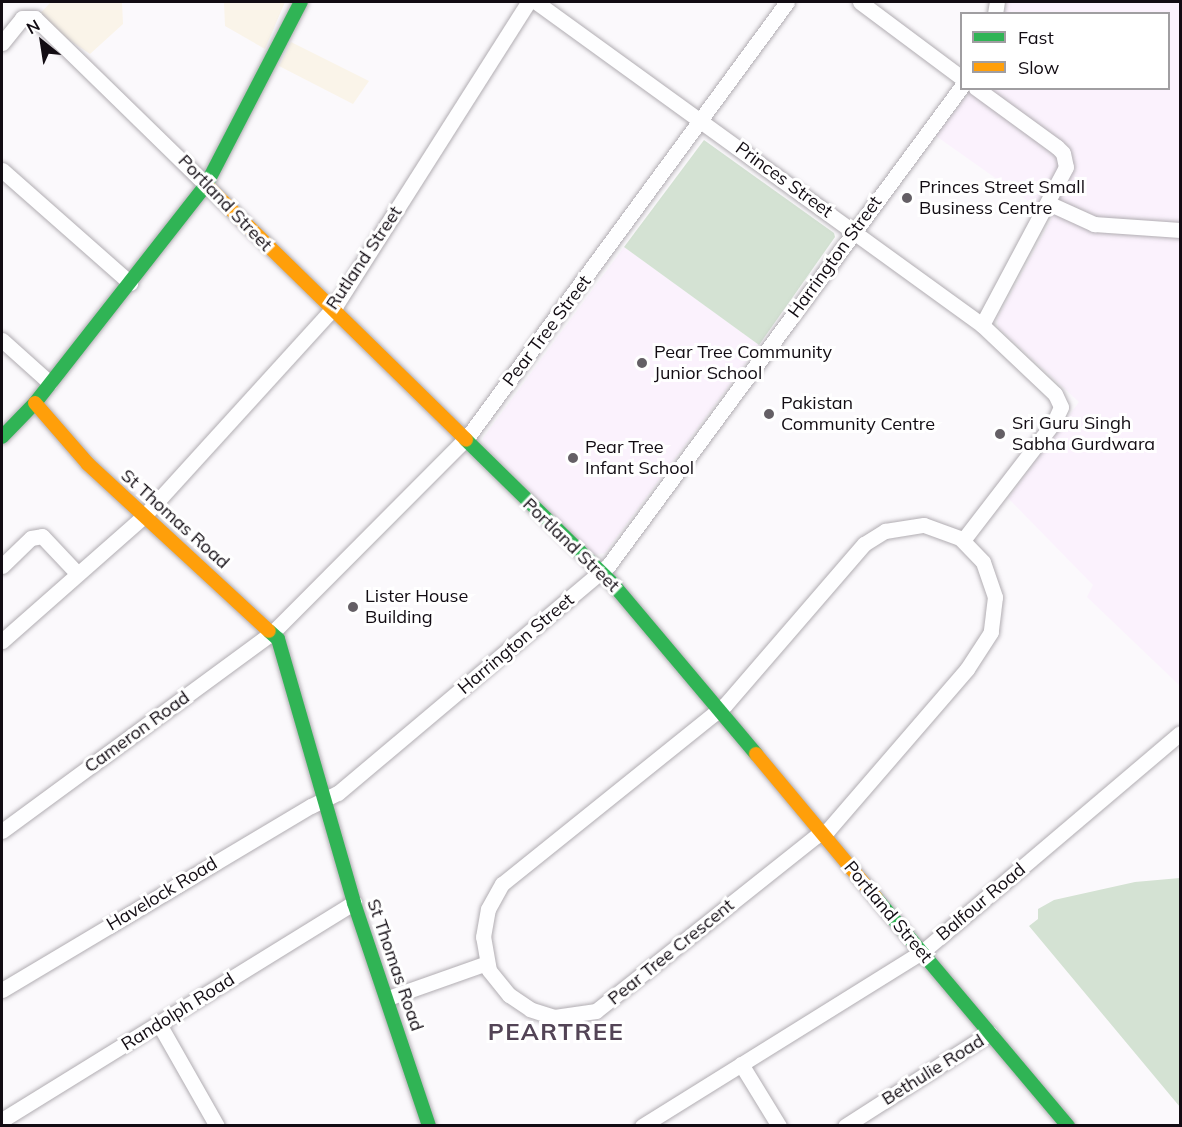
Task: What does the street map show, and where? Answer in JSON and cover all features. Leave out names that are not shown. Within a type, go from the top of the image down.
[{"type":"street","points":[[2,437],[35,403],[206,185],[301,2]]},
{"type":"street","name":"Rutland Street","points":[[2,641],[144,516],[332,309],[528,2]]},
{"type":"street","name":"Princes Street","points":[[536,2],[854,230],[982,325],[1060,401],[1060,413],[1054,422],[963,540]]},
{"type":"street","name":"Pear Tree Street","points":[[273,632],[464,440],[589,277],[700,119],[787,2]]},
{"type":"street","points":[[860,2],[960,77]]},
{"type":"street","name":"Portland Street","points":[[2,43],[22,18],[35,18],[600,573],[719,710],[1068,1125]]},
{"type":"street","name":"Harrington Street","points":[[324,800],[338,793],[600,573],[960,89]]},
{"type":"street","points":[[979,90],[1063,153],[1065,169],[982,325]]},
{"type":"street","points":[[2,171],[130,283]]},
{"type":"street","points":[[1048,203],[1094,224],[1180,230]]},
{"type":"street","points":[[2,340],[50,383]]},
{"type":"street","name":"St Thomas Road","points":[[35,403],[88,464],[273,632],[294,685],[354,903],[388,998],[429,1125]]},
{"type":"street","name":"Pear Tree Crescent","points":[[924,525],[963,540],[983,562],[994,588],[996,607],[985,645],[828,830],[612,1000],[588,1014],[554,1017],[530,1009],[499,985],[487,963],[483,926],[502,884],[719,710],[870,539],[893,529],[924,525]]},
{"type":"street","points":[[2,566],[31,538],[42,536],[77,573]]},
{"type":"street","name":"Cameron Road","points":[[2,831],[273,632]]},
{"type":"street","name":"Balfour Road","points":[[642,1125],[922,952],[1180,732]]},
{"type":"street","name":"Havelock Road","points":[[2,990],[324,800]]},
{"type":"street","name":"Randolph Road","points":[[11,1120],[159,1024],[354,903]]},
{"type":"street","points":[[388,998],[487,963]]},
{"type":"street","points":[[159,1024],[217,1125]]},
{"type":"street","name":"Bethulie Road","points":[[845,1125],[990,1033]]},
{"type":"street","points":[[741,1064],[778,1125]]},
{"type":"shaded area","points":[[51,2],[122,2],[123,24],[90,54],[63,36],[31,23]]},
{"type":"shaded area","points":[[224,2],[285,2],[265,49],[225,26]]},
{"type":"shaded area","points":[[1005,2],[1180,2],[1179,685],[1087,597],[1093,585],[1008,498],[1079,402],[998,327],[997,319],[1052,218],[936,136],[971,90],[1170,90],[1170,12],[1004,12]]},
{"type":"shaded area","points":[[291,42],[369,81],[353,104],[279,66]]},
{"type":"shaded area","name":"Pear Tree Community Junior School","points":[[624,247],[759,345],[605,553],[595,555],[484,446],[483,438]]},
{"type":"green space","points":[[704,140],[834,233],[835,237],[759,345],[624,247]]},
{"type":"green space","points":[[1180,878],[1180,1107],[1029,926],[1038,919],[1038,909],[1054,900],[1135,882]]},
{"type":"traffic: fast","points":[[2,437],[35,403],[206,185],[301,2]]},
{"type":"traffic: fast","points":[[466,440],[613,584],[756,754]]},
{"type":"traffic: fast","points":[[269,631],[278,639],[354,903],[429,1126]]},
{"type":"traffic: fast","points":[[876,898],[1068,1126]]},
{"type":"traffic: slow","points":[[206,185],[466,440]]},
{"type":"traffic: slow","points":[[35,403],[88,464],[269,631]]},
{"type":"traffic: slow","points":[[756,754],[876,898]]},
{"type":"place","name":"Princes Street Small Business Centre","points":[[907,198]]},
{"type":"place","name":"Pear Tree Community Junior School","points":[[642,363]]},
{"type":"place","name":"Pakistan Community Centre","points":[[769,414]]},
{"type":"place","name":"Sri Guru Singh Sabha Gurdwara","points":[[1000,434]]},
{"type":"place","name":"Pear Tree Infant School","points":[[573,458]]},
{"type":"place","name":"Lister House Building","points":[[353,607]]},
{"type":"district","name":"PEARTREE","points":[[556,1032]]}]
